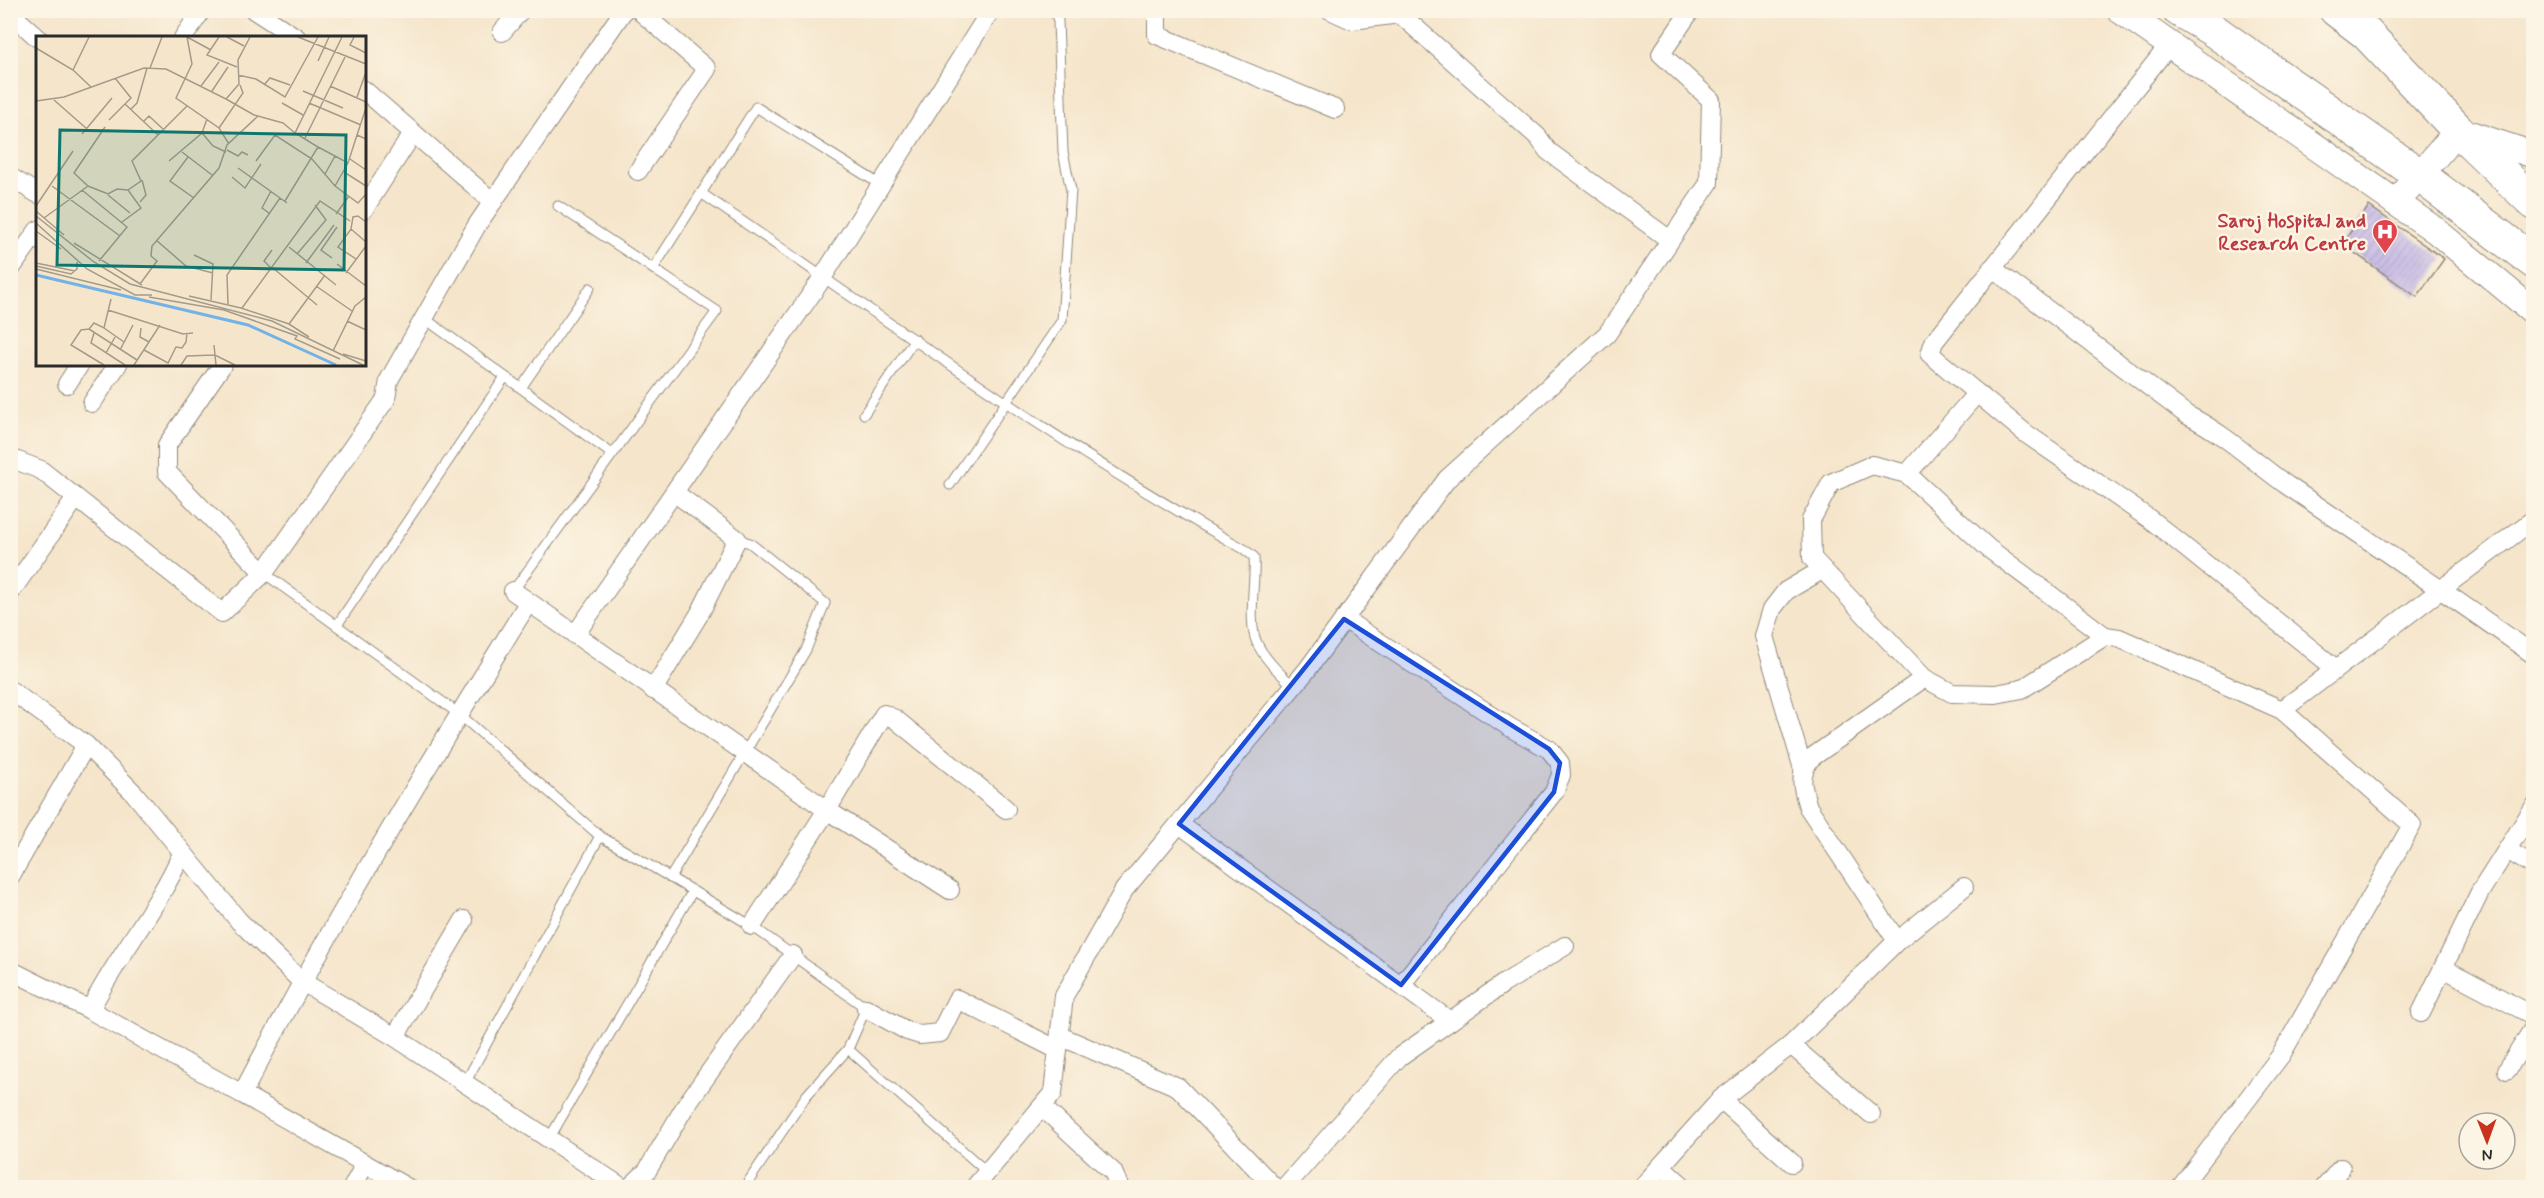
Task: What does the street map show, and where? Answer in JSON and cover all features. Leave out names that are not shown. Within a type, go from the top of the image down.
[{"type":"highway","points":[[2178,10],[2213,30],[2418,174],[2534,262]]},
{"type":"highway","points":[[2336,10],[2366,33],[2458,130],[2534,203]]},
{"type":"street","points":[[184,36],[202,10]]},
{"type":"street","points":[[255,10],[294,36]]},
{"type":"street","points":[[502,32],[521,10]]},
{"type":"street","points":[[575,635],[823,276],[992,10]]},
{"type":"street","points":[[1157,10],[1157,35],[1335,110]]},
{"type":"street","points":[[1330,10],[1352,20],[1400,14],[1538,137],[1548,151],[1670,240]]},
{"type":"street","points":[[974,1188],[1053,1093],[1064,996],[1124,890],[1293,686],[1447,479],[1607,334],[1708,183],[1711,100],[1661,54],[1691,10]]},
{"type":"street","points":[[2120,10],[2434,230],[2534,312]]},
{"type":"street","points":[[10,458],[41,470],[222,613],[264,573],[386,399],[389,380],[493,202],[636,11],[707,69],[638,171]]},
{"type":"street","points":[[10,13],[36,36]]},
{"type":"street","points":[[2170,44],[1992,267],[1934,342],[1930,354],[2025,433],[2151,520],[2336,669]]},
{"type":"street","points":[[366,92],[493,202]]},
{"type":"street","points":[[2396,203],[2418,174],[2458,130],[2534,155]]},
{"type":"street","points":[[366,206],[413,133]]},
{"type":"street","points":[[10,177],[36,193]]},
{"type":"street","points":[[10,270],[36,233]]},
{"type":"street","points":[[1992,267],[2187,415],[2214,428],[2254,462],[2442,588],[2534,655]]},
{"type":"street","points":[[67,384],[79,366]]},
{"type":"street","points":[[92,403],[117,366]]},
{"type":"street","points":[[221,366],[167,445],[167,472],[264,573]]},
{"type":"street","points":[[1907,474],[1977,393]]},
{"type":"street","points":[[2105,636],[2022,689],[1996,694],[1952,693],[1924,678],[1812,558],[1811,520],[1831,483],[1872,465],[1907,474],[1988,548],[2105,636],[2119,638],[2282,710],[2412,825],[2281,1055],[2180,1188]]},
{"type":"street","points":[[653,690],[700,613],[738,540],[675,493]]},
{"type":"street","points":[[10,593],[76,498]]},
{"type":"street","points":[[2282,710],[2534,519]]},
{"type":"street","points":[[1822,570],[1786,591],[1772,609],[1764,636],[1803,769],[1801,783],[1808,807],[1897,941]]},
{"type":"street","points":[[513,591],[827,810],[950,890]]},
{"type":"street","points":[[242,1094],[302,981],[412,790],[528,603]]},
{"type":"street","points":[[1344,619],[1511,728],[1549,749],[1560,763],[1561,775],[1554,792],[1401,986]]},
{"type":"street","points":[[1803,769],[1811,758],[1924,678]]},
{"type":"street","points":[[10,690],[86,745],[134,793],[239,921],[302,981],[465,1083],[623,1188]]},
{"type":"street","points":[[752,926],[827,810],[884,714],[895,719],[1006,808]]},
{"type":"street","points":[[11,872],[86,745]]},
{"type":"street","points":[[2421,1013],[2481,892],[2534,807]]},
{"type":"street","points":[[1179,824],[1450,1021]]},
{"type":"street","points":[[2507,850],[2534,866]]},
{"type":"street","points":[[90,1010],[107,976],[172,875],[182,852]]},
{"type":"street","points":[[1641,1188],[1721,1099],[1791,1045],[1897,941],[1964,887]]},
{"type":"street","points":[[395,1038],[464,920]]},
{"type":"street","points":[[1284,1188],[1399,1057],[1503,984],[1564,946]]},
{"type":"street","points":[[629,1188],[647,1171],[686,1105],[793,955]]},
{"type":"street","points":[[2443,968],[2534,1016]]},
{"type":"street","points":[[10,970],[90,1010],[408,1188]]},
{"type":"street","points":[[866,1008],[907,1031],[920,1035],[940,1034],[957,999],[1059,1043],[1178,1087],[1275,1188]]},
{"type":"street","points":[[2508,1070],[2534,1027]]},
{"type":"street","points":[[1791,1045],[1871,1114]]},
{"type":"street","points":[[1721,1099],[1792,1163]]},
{"type":"street","points":[[1042,1107],[1113,1172],[1120,1188]]},
{"type":"street","points":[[352,1188],[365,1164]]},
{"type":"street","points":[[2324,1188],[2341,1167]]},
{"type":"street","points":[[1665,1170],[1685,1188]]},
{"type":"lane","points":[[950,485],[1062,320],[1071,190],[1064,152],[1058,21],[1055,10]]},
{"type":"lane","points":[[653,269],[756,107],[881,185]]},
{"type":"lane","points":[[701,193],[1007,402],[1163,504],[1244,549],[1254,557],[1253,625],[1256,641],[1269,662],[1293,686]]},
{"type":"lane","points":[[513,591],[717,311],[558,206]]},
{"type":"lane","points":[[521,388],[590,288]]},
{"type":"lane","points":[[424,318],[612,454]]},
{"type":"lane","points":[[864,414],[915,339]]},
{"type":"lane","points":[[337,625],[505,377]]},
{"type":"lane","points":[[670,878],[806,650],[825,603],[750,543],[738,540]]},
{"type":"lane","points":[[264,573],[459,714],[600,836],[752,926],[866,1008],[848,1049],[806,1096],[744,1188]]},
{"type":"lane","points":[[465,1083],[600,836]]},
{"type":"lane","points":[[549,1139],[692,892]]},
{"type":"lane","points":[[848,1049],[987,1172]]},
{"type":"highlighted area","points":[[1344,619],[1549,749],[1560,763],[1554,792],[1401,985],[1179,824]]},
{"type":"building","points":[[2369,206],[2444,259],[2417,297],[2342,244]]},
{"type":"place","name":"Saroj Hospital and Research Centre","points":[[2385,255]]}]
